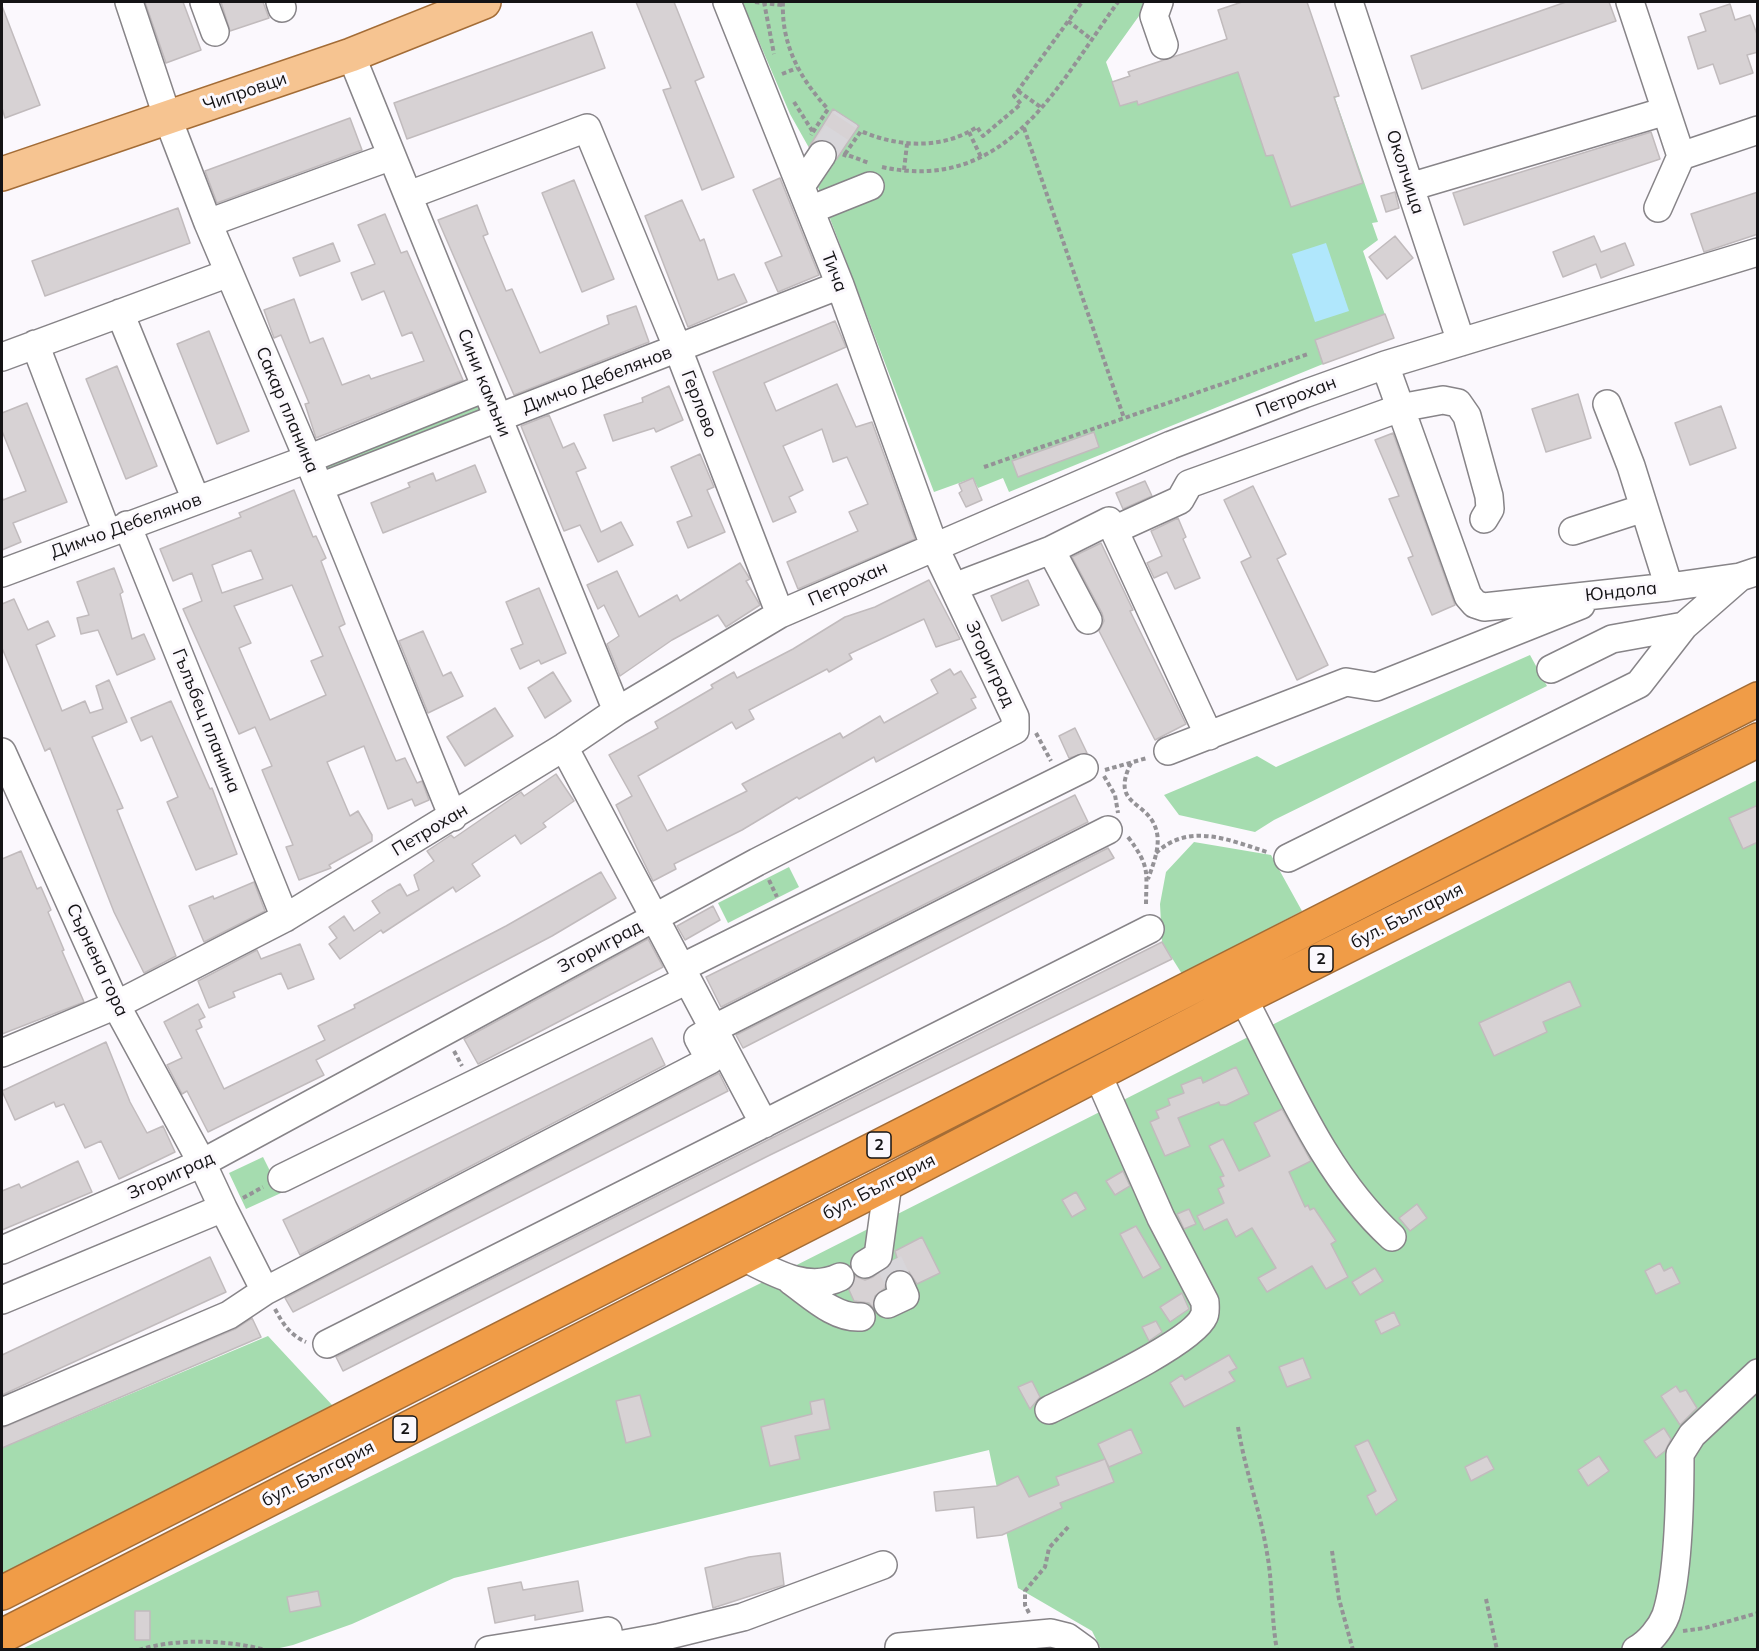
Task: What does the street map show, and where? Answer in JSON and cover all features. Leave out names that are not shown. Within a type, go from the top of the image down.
[{"type":"highway","name":"бул. България","points":[[2,1593],[1434,861],[1758,699]]},
{"type":"highway","name":"бул. България","points":[[2,1636],[888,1183],[1243,998],[1758,740]]},
{"type":"highway","points":[[9,1650],[68,1601]]},
{"type":"main road","name":"Чипровци","points":[[2,174],[351,55],[484,2]]},
{"type":"street","name":"Сакар планина","points":[[129,2],[168,119],[208,223],[320,487],[453,817]]},
{"type":"street","points":[[204,2],[215,32]]},
{"type":"street","name":"Тича","points":[[727,2],[840,285],[934,546]]},
{"type":"street","points":[[1159,2],[1154,16],[1164,45]]},
{"type":"street","name":"Околчица","points":[[1349,2],[1461,342]]},
{"type":"street","points":[[1630,2],[1682,156],[1658,208]]},
{"type":"street","name":"Сини камъни","points":[[351,55],[617,711]]},
{"type":"street","points":[[1410,187],[1666,111]]},
{"type":"street","name":"Герлово","points":[[409,195],[587,128],[678,349],[780,614]]},
{"type":"street","points":[[1682,156],[1758,130]]},
{"type":"street","points":[[805,198],[826,149]]},
{"type":"street","points":[[208,223],[392,156]]},
{"type":"street","points":[[805,198],[870,186]]},
{"type":"street","name":"Петрохан","points":[[2,1053],[116,1005],[285,918],[453,817],[617,711],[780,614],[1171,445],[1304,393],[1385,365],[1758,252]]},
{"type":"street","points":[[2,357],[229,273]]},
{"type":"street","name":"Димчо Дебелянов","points":[[320,487],[840,285]]},
{"type":"street","points":[[120,313],[196,500]]},
{"type":"street","name":"Гълъбец планина","points":[[35,344],[285,918]]},
{"type":"street","points":[[1385,365],[1400,408]]},
{"type":"street","name":"Димчо Дебелянов","points":[[2,573],[308,459],[485,388]]},
{"type":"street","points":[[1114,530],[1180,500],[1189,484],[1400,408],[1443,400],[1458,403],[1467,416],[1489,496],[1490,509],[1484,519]]},
{"type":"street","points":[[1607,404],[1670,586]]},
{"type":"street","name":"Юндола","points":[[1400,408],[1468,596],[1475,604],[1484,607],[1670,586],[1749,574]]},
{"type":"street","points":[[1573,531],[1644,508]]},
{"type":"street","points":[[954,588],[1051,550],[1109,521],[1209,735]]},
{"type":"street","name":"Згориград","points":[[2,1250],[202,1163],[757,862],[1015,730],[1015,717],[934,546]]},
{"type":"street","points":[[1051,550],[1088,620]]},
{"type":"street","points":[[1287,858],[1639,684],[1684,626],[1749,574]]},
{"type":"street","points":[[1168,752],[1346,682],[1376,687],[1614,592]]},
{"type":"street","points":[[1551,669],[1612,639],[1684,626]]},
{"type":"street","points":[[564,747],[764,1124]]},
{"type":"street","name":"Сърнена гора","points":[[2,752],[116,1005],[202,1163],[265,1291]]},
{"type":"street","points":[[282,1178],[473,1085],[684,974],[786,914],[1072,774]]},
{"type":"street","points":[[2,1412],[229,1315],[265,1291],[710,1060],[698,1038],[713,1029],[1111,828]]},
{"type":"street","points":[[327,1344],[1150,929]]},
{"type":"street","points":[[1243,998],[1323,1149],[1368,1215],[1392,1237]]},
{"type":"street","points":[[1049,1410],[1145,1360],[1194,1330],[1205,1316],[1205,1302],[1161,1218],[1097,1073]]},
{"type":"street","points":[[884,1272],[888,1183]]},
{"type":"street","points":[[2,1300],[223,1208]]},
{"type":"street","points":[[743,1257],[790,1280],[837,1313],[852,1318],[861,1317]]},
{"type":"street","points":[[790,1280],[828,1283],[840,1277]]},
{"type":"street","points":[[1645,1642],[1665,1618],[1672,1591],[1680,1454],[1692,1436],[1758,1373]]},
{"type":"street","points":[[489,1650],[600,1640],[657,1638],[743,1617],[883,1565]]},
{"type":"street","points":[[899,1647],[1051,1633],[1066,1637],[1085,1650]]},
{"type":"path","points":[[755,2],[782,3],[787,42],[797,68],[808,87],[828,109],[826,149]]},
{"type":"path","points":[[764,2],[777,60]]},
{"type":"path","points":[[826,149],[861,131],[884,140],[907,144],[944,141],[977,127],[983,136],[1022,104],[1014,96],[1082,2]]},
{"type":"path","points":[[791,97],[826,149],[875,165],[904,170],[940,169],[981,157],[1004,145],[1024,128],[1042,108],[1118,2]]},
{"type":"path","points":[[1068,21],[1091,39]]},
{"type":"path","points":[[779,67],[784,80]]},
{"type":"path","points":[[782,75],[797,68]]},
{"type":"path","points":[[1018,91],[1042,108]]},
{"type":"path","points":[[1024,128],[1124,418]]},
{"type":"path","points":[[969,132],[981,157]]},
{"type":"path","points":[[904,170],[907,144]]},
{"type":"path","points":[[984,466],[1308,354]]},
{"type":"path","points":[[1015,717],[1031,723],[1072,774]]},
{"type":"path","points":[[1149,879],[1146,862],[1126,836],[1111,828],[1119,809],[1108,779],[1098,772],[1168,752]]},
{"type":"path","points":[[1131,763],[1125,776],[1124,791],[1127,798],[1148,815],[1157,833],[1156,853],[1149,879],[1146,911],[1150,929]]},
{"type":"path","points":[[1156,853],[1175,839],[1203,835],[1287,858]]},
{"type":"path","points":[[757,862],[786,914]]},
{"type":"path","points":[[443,1031],[473,1085]]},
{"type":"path","points":[[223,1208],[282,1178]]},
{"type":"path","points":[[265,1291],[284,1325],[294,1337],[308,1343],[327,1344]]},
{"type":"path","points":[[1238,1426],[1247,1478],[1265,1540],[1277,1650]]},
{"type":"path","points":[[1051,1633],[1034,1623],[1025,1605],[1025,1592],[1045,1567],[1049,1548],[1069,1526]]},
{"type":"path","points":[[1332,1551],[1340,1599],[1353,1650]]},
{"type":"path","points":[[1486,1599],[1497,1650]]},
{"type":"path","points":[[1645,1642],[1758,1613]]},
{"type":"path","points":[[139,1650],[200,1642],[243,1643],[265,1650]]},
{"type":"green space","points":[[742,2],[1149,2],[1106,62],[1113,82],[1129,76],[1128,72],[1228,43],[1218,10],[1236,4],[1236,2],[1307,2],[1339,96],[1335,98],[1378,222],[1372,223],[1378,240],[1363,251],[1393,338],[1323,364],[1009,492],[1003,478],[978,488],[973,478],[934,492],[818,187],[834,164],[808,146],[790,114]]},
{"type":"green space","points":[[482,399],[488,412],[325,476],[322,464]]},
{"type":"green space","points":[[1530,655],[1547,686],[1274,820],[1255,832],[1179,815],[1164,795],[1257,756],[1276,767]]},
{"type":"green space","points":[[1757,780],[1757,1649],[1101,1649],[1092,1631],[1018,1588],[989,1450],[454,1578],[352,1624],[293,1645],[271,1650],[20,1650],[763,1282]]},
{"type":"green space","points":[[1194,842],[1271,855],[1302,911],[1182,974],[1162,942],[1160,904],[1166,872]]},
{"type":"green space","points":[[789,867],[799,887],[728,923],[718,903]]},
{"type":"green space","points":[[263,1157],[281,1193],[246,1209],[229,1173]]},
{"type":"green space","points":[[268,1336],[333,1406],[2,1583],[2,1448]]},
{"type":"water","points":[[1326,243],[1349,311],[1315,322],[1292,254]]},
{"type":"building","points":[[145,2],[183,2],[201,50],[166,63]]},
{"type":"building","points":[[221,2],[263,2],[269,18],[230,31]]},
{"type":"building","points":[[636,2],[674,2],[704,77],[695,81],[734,177],[702,190],[663,90],[671,88]]},
{"type":"building","points":[[1242,2],[1307,2],[1339,96],[1334,97],[1363,183],[1291,207],[1273,155],[1266,156],[1238,72],[1138,105],[1137,101],[1120,106],[1112,82],[1130,76],[1128,72],[1227,39],[1218,10]]},
{"type":"building","points":[[1566,2],[1609,2],[1616,21],[1422,89],[1411,56]]},
{"type":"building","points":[[1730,4],[1735,20],[1750,15],[1758,37],[1758,52],[1747,55],[1753,73],[1720,84],[1713,64],[1698,69],[1688,37],[1706,31],[1700,14]]},
{"type":"building","points":[[2,6],[40,105],[5,118],[2,108]]},
{"type":"building","points":[[592,32],[605,68],[407,139],[394,103]]},
{"type":"building","points":[[833,109],[859,126],[836,160],[836,149],[830,142],[816,141],[809,147]]},
{"type":"building","points":[[350,118],[362,150],[217,203],[205,171]]},
{"type":"building","points":[[1651,132],[1660,159],[1464,225],[1453,193]]},
{"type":"building","points":[[780,178],[819,275],[778,292],[765,263],[782,256],[753,190]]},
{"type":"building","points":[[574,180],[614,279],[582,292],[542,193]]},
{"type":"building","points":[[1395,192],[1399,208],[1386,212],[1381,196]]},
{"type":"building","points":[[1758,192],[1758,234],[1704,252],[1691,214]]},
{"type":"building","points":[[682,200],[700,241],[704,239],[718,280],[734,274],[747,302],[688,327],[645,216]]},
{"type":"building","points":[[477,205],[488,234],[483,236],[506,291],[512,289],[540,353],[609,324],[607,316],[636,306],[649,342],[514,395],[438,220]]},
{"type":"building","points":[[178,208],[190,243],[45,296],[32,261]]},
{"type":"building","points":[[385,214],[401,253],[407,251],[463,380],[316,438],[305,404],[309,403],[281,335],[274,338],[264,310],[294,299],[310,343],[323,338],[342,385],[369,375],[371,379],[424,361],[412,332],[402,336],[384,291],[362,300],[351,273],[375,264],[358,225]]},
{"type":"building","points":[[1395,236],[1413,258],[1387,279],[1369,257]]},
{"type":"building","points":[[1594,236],[1601,252],[1625,243],[1634,265],[1601,278],[1596,264],[1563,277],[1553,252]]},
{"type":"building","points":[[333,243],[340,261],[300,276],[293,258]]},
{"type":"building","points":[[1385,314],[1394,338],[1323,364],[1315,340]]},
{"type":"building","points":[[835,321],[846,347],[764,383],[776,411],[837,384],[856,427],[872,422],[915,539],[798,589],[787,562],[858,531],[849,512],[868,504],[847,457],[833,462],[822,429],[783,446],[803,490],[789,497],[796,512],[773,522],[713,372]]},
{"type":"building","points":[[209,331],[249,431],[217,444],[177,344]]},
{"type":"building","points":[[117,366],[157,466],[126,479],[86,379]]},
{"type":"building","points":[[669,386],[683,420],[656,432],[654,428],[613,441],[604,415],[643,402],[642,398]]},
{"type":"building","points":[[1578,394],[1591,438],[1546,452],[1532,409]]},
{"type":"building","points":[[27,403],[67,502],[13,523],[21,542],[2,550],[2,496],[3,500],[26,491],[2,431],[2,413]]},
{"type":"building","points":[[1721,406],[1736,448],[1690,465],[1675,423]]},
{"type":"building","points":[[549,415],[563,448],[574,443],[586,468],[576,472],[601,532],[621,522],[633,545],[598,562],[580,525],[564,531],[521,426]]},
{"type":"building","points":[[1094,432],[1099,447],[1018,477],[1012,461]]},
{"type":"building","points":[[1393,433],[1455,605],[1432,615],[1408,558],[1413,556],[1389,499],[1399,496],[1375,440]]},
{"type":"building","points":[[700,454],[714,487],[707,490],[725,532],[688,548],[677,522],[692,516],[671,467]]},
{"type":"building","points":[[475,465],[486,492],[383,533],[371,503],[410,487],[408,483],[433,473],[436,481]]},
{"type":"building","points":[[973,478],[982,500],[966,507],[959,493],[962,491],[959,484]]},
{"type":"building","points":[[1145,481],[1152,496],[1123,509],[1116,493]]},
{"type":"building","points":[[1253,486],[1286,554],[1277,559],[1328,665],[1297,680],[1241,562],[1251,557],[1224,500]]},
{"type":"building","points":[[294,490],[313,537],[316,536],[326,558],[321,561],[345,624],[339,627],[392,752],[396,761],[405,758],[417,783],[422,781],[429,800],[415,806],[412,799],[388,809],[364,746],[327,762],[350,816],[358,811],[372,835],[372,841],[329,865],[331,868],[299,880],[286,847],[293,845],[262,770],[272,766],[255,727],[239,734],[183,609],[202,601],[192,573],[173,581],[160,549],[241,517],[239,513]],"holes":[[[251,550],[263,579],[222,593],[212,565]],[[292,585],[323,656],[311,661],[326,695],[270,720],[239,648],[251,643],[234,606]]]},
{"type":"building","points":[[1178,518],[1186,537],[1183,539],[1200,578],[1175,589],[1167,572],[1154,578],[1147,563],[1162,556],[1151,531]]},
{"type":"building","points":[[1101,543],[1133,610],[1130,611],[1186,724],[1155,740],[1099,631],[1104,621],[1102,613],[1072,557]]},
{"type":"building","points":[[740,563],[750,579],[746,581],[760,605],[726,627],[718,615],[672,640],[620,676],[607,644],[619,636],[604,605],[598,609],[587,585],[617,571],[639,617],[677,595],[680,601]]},
{"type":"building","points":[[114,568],[123,592],[120,594],[132,639],[144,634],[155,659],[117,675],[98,630],[81,634],[77,618],[89,615],[77,582]]},
{"type":"building","points":[[929,580],[960,639],[936,647],[924,619],[849,654],[852,659],[829,672],[827,669],[749,710],[754,719],[736,729],[732,722],[638,776],[667,831],[747,791],[742,784],[840,733],[843,738],[880,716],[884,723],[938,693],[931,680],[950,669],[954,675],[961,671],[976,697],[971,699],[976,708],[876,762],[874,757],[799,799],[797,797],[742,830],[674,864],[676,869],[653,881],[616,805],[632,796],[609,755],[658,728],[655,722],[713,688],[711,685],[734,672],[737,678],[793,649],[845,617],[875,607]]},
{"type":"building","points":[[1028,580],[1039,605],[1002,621],[991,596]]},
{"type":"building","points":[[539,588],[566,653],[541,664],[539,660],[520,669],[511,649],[523,644],[506,602]]},
{"type":"building","points":[[14,599],[28,630],[48,621],[55,636],[36,645],[62,711],[85,701],[90,713],[103,709],[96,686],[109,680],[127,722],[92,737],[123,808],[117,810],[176,956],[144,973],[114,912],[50,748],[45,751],[2,648],[2,604]]},
{"type":"building","points":[[423,631],[443,676],[451,672],[463,696],[428,713],[399,641]]},
{"type":"building","points":[[553,672],[571,701],[545,718],[528,688]]},
{"type":"building","points":[[171,701],[210,789],[212,788],[237,854],[196,870],[167,802],[178,797],[152,736],[141,741],[131,718]]},
{"type":"building","points":[[495,708],[513,736],[465,766],[447,737]]},
{"type":"building","points":[[1075,728],[1087,753],[1069,758],[1059,736]]},
{"type":"building","points":[[556,774],[574,801],[543,823],[546,827],[521,844],[515,835],[472,864],[480,876],[456,892],[453,887],[383,933],[381,930],[340,959],[329,944],[337,938],[329,927],[344,916],[354,931],[380,913],[372,901],[387,891],[400,884],[407,896],[419,890],[414,875],[434,861],[427,851],[451,835],[454,838],[521,792],[524,796]]},
{"type":"building","points":[[1075,795],[1088,822],[721,1007],[706,977]]},
{"type":"building","points":[[1758,805],[1758,842],[1743,849],[1729,818]]},
{"type":"building","points":[[1108,848],[1114,858],[743,1048],[736,1035]]},
{"type":"building","points":[[21,851],[37,889],[41,887],[51,910],[48,912],[84,1002],[2,1034],[2,859]]},
{"type":"building","points":[[601,872],[616,898],[552,936],[316,1060],[324,1075],[208,1132],[187,1091],[182,1094],[167,1065],[182,1058],[164,1022],[198,1004],[205,1017],[199,1020],[202,1027],[196,1030],[224,1089],[325,1040],[318,1026],[355,1008],[354,1005],[506,926]]},
{"type":"building","points":[[254,882],[265,911],[204,942],[189,906],[213,896],[214,899]]},
{"type":"building","points":[[713,906],[720,920],[685,940],[677,926]]},
{"type":"building","points":[[648,939],[663,967],[478,1064],[464,1039]]},
{"type":"building","points":[[1162,942],[1172,959],[768,1156],[343,1371],[336,1357]]},
{"type":"building","points":[[300,944],[314,979],[288,989],[281,973],[233,992],[235,997],[209,1008],[198,981],[257,950],[261,959]]},
{"type":"building","points":[[1570,981],[1581,1006],[1543,1022],[1547,1032],[1494,1056],[1479,1023]]},
{"type":"building","points":[[652,1038],[665,1065],[300,1255],[283,1220]]},
{"type":"building","points":[[106,1042],[130,1102],[147,1133],[163,1126],[175,1152],[119,1179],[101,1141],[85,1148],[64,1104],[56,1107],[54,1102],[15,1120],[2,1091]]},
{"type":"building","points":[[1236,1067],[1249,1094],[1226,1105],[1220,1105],[1219,1102],[1178,1118],[1190,1146],[1165,1156],[1150,1122],[1159,1118],[1156,1111],[1170,1105],[1168,1099],[1184,1093],[1181,1085],[1201,1077],[1203,1083]]},
{"type":"building","points":[[719,1073],[728,1091],[293,1312],[285,1298]]},
{"type":"building","points":[[1282,1109],[1311,1161],[1289,1172],[1305,1207],[1308,1205],[1310,1210],[1314,1208],[1336,1241],[1331,1244],[1348,1277],[1326,1289],[1312,1266],[1267,1292],[1258,1278],[1276,1268],[1252,1228],[1236,1237],[1227,1219],[1204,1230],[1197,1216],[1224,1203],[1218,1189],[1224,1186],[1220,1177],[1224,1176],[1209,1146],[1223,1139],[1239,1171],[1270,1156],[1254,1123]]},
{"type":"building","points":[[78,1161],[92,1192],[2,1230],[2,1191],[19,1184],[21,1188]]},
{"type":"building","points":[[1123,1171],[1130,1186],[1115,1195],[1106,1181]]},
{"type":"building","points":[[1076,1192],[1086,1209],[1072,1217],[1062,1200]]},
{"type":"building","points":[[1417,1204],[1427,1218],[1410,1231],[1399,1218]]},
{"type":"building","points":[[1189,1209],[1196,1224],[1184,1229],[1177,1214]]},
{"type":"building","points":[[1136,1226],[1161,1268],[1143,1278],[1120,1234]]},
{"type":"building","points":[[922,1237],[940,1273],[917,1284],[909,1272],[894,1270],[887,1276],[885,1288],[875,1296],[873,1308],[869,1303],[854,1301],[849,1290],[855,1276],[865,1280],[873,1277],[897,1258],[895,1251]]},
{"type":"building","points":[[210,1257],[226,1292],[2,1395],[2,1355]]},
{"type":"building","points":[[1660,1263],[1664,1271],[1672,1267],[1680,1283],[1656,1294],[1645,1271]]},
{"type":"building","points":[[1375,1268],[1383,1281],[1360,1295],[1352,1282]]},
{"type":"building","points":[[1182,1293],[1189,1309],[1170,1322],[1160,1307]]},
{"type":"building","points":[[1394,1312],[1400,1325],[1381,1334],[1375,1321]]},
{"type":"building","points":[[252,1318],[261,1337],[2,1448],[2,1428],[235,1329]]},
{"type":"building","points":[[1156,1321],[1162,1332],[1149,1341],[1142,1327]]},
{"type":"building","points":[[1229,1355],[1237,1368],[1229,1372],[1235,1381],[1184,1407],[1170,1383],[1182,1375],[1185,1380]]},
{"type":"building","points":[[1303,1358],[1311,1378],[1287,1387],[1279,1367]]},
{"type":"building","points":[[1032,1381],[1040,1397],[1030,1409],[1018,1387]]},
{"type":"building","points":[[1676,1386],[1680,1392],[1686,1390],[1697,1408],[1680,1425],[1661,1396]]},
{"type":"building","points":[[640,1395],[651,1436],[626,1443],[616,1401]]},
{"type":"building","points":[[824,1399],[830,1429],[795,1436],[800,1459],[770,1466],[761,1427],[812,1414],[810,1402]]},
{"type":"building","points":[[1664,1428],[1671,1439],[1665,1451],[1656,1458],[1644,1441]]},
{"type":"building","points":[[1131,1429],[1142,1453],[1109,1467],[1098,1444]]},
{"type":"building","points":[[1368,1440],[1397,1500],[1376,1515],[1367,1496],[1376,1491],[1355,1446]]},
{"type":"building","points":[[1487,1456],[1494,1469],[1471,1481],[1465,1467]]},
{"type":"building","points":[[1599,1456],[1609,1471],[1588,1486],[1578,1470]]},
{"type":"building","points":[[1105,1459],[1114,1482],[1060,1503],[1062,1508],[1002,1535],[977,1538],[974,1507],[936,1511],[934,1492],[997,1486],[1018,1476],[1029,1497],[1059,1485],[1056,1477]]},
{"type":"building","points":[[780,1553],[784,1585],[713,1608],[705,1568],[749,1557]]},
{"type":"building","points":[[578,1581],[583,1611],[535,1620],[535,1615],[495,1623],[488,1588],[521,1582],[523,1590]]},
{"type":"building","points":[[318,1591],[321,1606],[290,1612],[287,1597]]},
{"type":"building","points":[[135,1611],[150,1611],[150,1640],[135,1640]]},
{"type":"tunnel","points":[[822,155],[846,118]]},
{"type":"tunnel","points":[[889,1262],[900,1285]]}]
